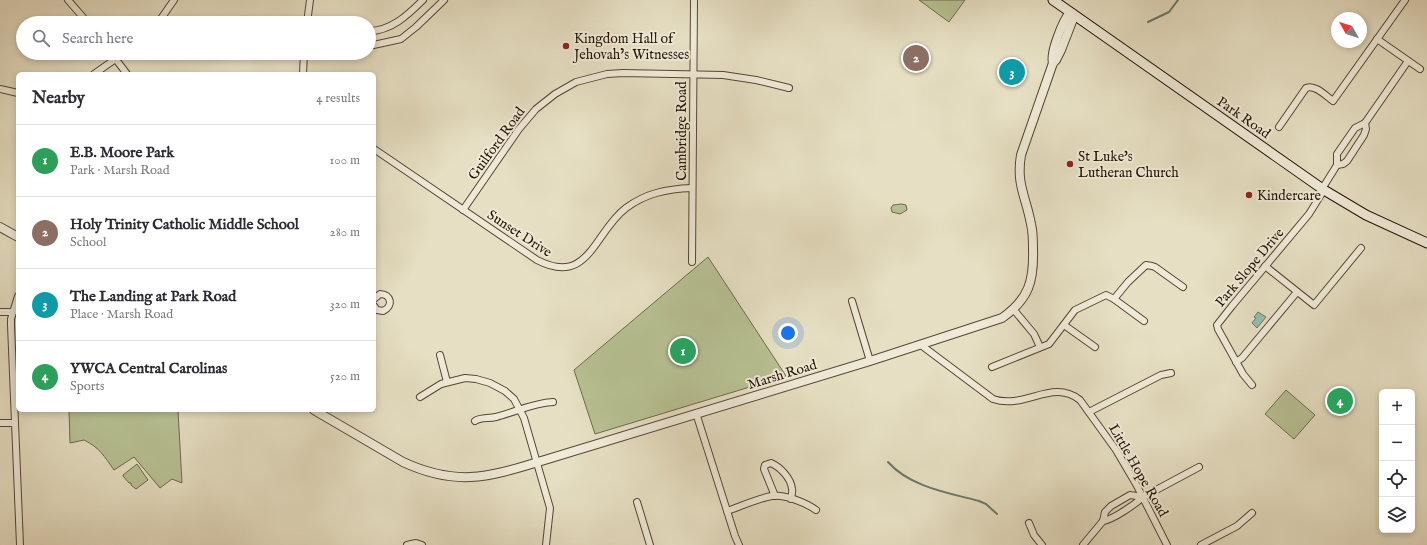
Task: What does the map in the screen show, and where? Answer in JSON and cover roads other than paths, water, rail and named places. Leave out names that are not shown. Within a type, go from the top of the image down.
[{"type":"main road","name":"Park Road","points":[[1053,0],[1323,189],[1366,214],[1427,243]]},
{"type":"street","points":[[68,0],[82,16]]},
{"type":"street","points":[[163,16],[174,0]]},
{"type":"street","points":[[309,16],[310,0]]},
{"type":"street","points":[[376,31],[396,24],[412,12],[423,0]]},
{"type":"street","points":[[376,45],[402,39],[444,0]]},
{"type":"street","name":"Cambridge Road","points":[[692,262],[694,0]]},
{"type":"street","points":[[1279,127],[1306,88],[1310,86],[1314,87],[1333,101],[1405,0]]},
{"type":"street","name":"Marsh Road","points":[[317,412],[403,462],[433,473],[451,477],[468,478],[485,476],[502,473],[870,361],[1002,318],[1014,310],[1022,300],[1028,290],[1033,272],[1032,225],[1021,189],[1019,166],[1021,155],[1053,63],[1059,54],[1073,14]]},
{"type":"street","points":[[1377,39],[1420,69]]},
{"type":"street","points":[[97,72],[115,60]]},
{"type":"street","points":[[117,60],[126,72]]},
{"type":"street","points":[[303,72],[304,60]]},
{"type":"street","points":[[1365,123],[1366,129],[1364,135],[1347,161],[1343,164],[1337,165],[1337,154],[1355,128],[1365,123],[1408,61]]},
{"type":"street","name":"Guilford Road","points":[[463,210],[530,115],[548,98],[561,90],[586,79],[607,74],[623,73],[723,75],[740,77],[788,88]]},
{"type":"street","points":[[0,89],[16,93]]},
{"type":"street","name":"Sunset Drive","points":[[376,149],[537,260],[548,266],[562,268],[571,266],[584,259],[611,223],[638,200],[663,190],[692,188]]},
{"type":"street","name":"Park Slope Drive","points":[[1252,385],[1236,362],[1217,325],[1309,214],[1337,165]]},
{"type":"street","points":[[0,227],[16,236]]},
{"type":"street","points":[[1265,266],[1314,305],[1361,248]]},
{"type":"street","points":[[1114,299],[1128,282],[1146,266],[1150,265],[1183,287]]},
{"type":"street","points":[[1236,362],[1242,358],[1297,292]]},
{"type":"street","points":[[376,297],[380,294],[385,294],[389,298],[390,303],[388,308],[383,311],[376,309]]},
{"type":"street","points":[[992,367],[1049,344],[1075,310],[1106,295],[1114,299],[1144,321]]},
{"type":"street","points":[[852,301],[870,361]]},
{"type":"street","points":[[16,302],[11,325],[20,545]]},
{"type":"street","points":[[1014,310],[1034,334],[1040,347]]},
{"type":"street","points":[[0,312],[13,312]]},
{"type":"street","points":[[1064,325],[1095,347]]},
{"type":"street","name":"Little Hope Road","points":[[920,345],[993,400],[1013,402],[1055,392],[1063,392],[1074,395],[1080,400],[1116,450],[1143,497],[1167,545]]},
{"type":"street","points":[[440,355],[447,382]]},
{"type":"street","points":[[1089,412],[1161,375],[1171,373]]},
{"type":"street","points":[[420,397],[447,382],[465,378],[490,383],[505,391],[514,399],[521,409],[524,418],[538,462],[550,508],[546,545]]},
{"type":"street","points":[[475,421],[483,418],[494,417],[535,404],[553,402]]},
{"type":"street","points":[[696,413],[739,545]]},
{"type":"street","points":[[0,423],[15,423]]},
{"type":"street","points":[[775,496],[764,469],[765,465],[771,463],[778,466],[788,478],[792,489],[791,499]]},
{"type":"street","points":[[1103,521],[1111,519],[1135,504],[1143,497],[1200,467]]},
{"type":"street","points":[[1084,545],[1103,521],[1105,512],[1111,506],[1130,495],[1143,497]]},
{"type":"street","points":[[727,511],[773,496],[791,499],[808,505],[816,510]]},
{"type":"street","points":[[637,502],[650,545]]},
{"type":"street","points":[[1201,545],[1237,526],[1252,513]]},
{"type":"street","points":[[1029,523],[1034,535],[1042,545]]},
{"type":"street","points":[[407,545],[416,543],[422,545]]},
{"type":"waterway","points":[[1148,22],[1169,12],[1178,0]]},
{"type":"waterway","points":[[888,462],[907,478],[930,488],[979,501],[986,504],[997,514]]},
{"type":"place","name":"Kingdom Hall of Jehovah’s Witnesses","points":[[566,46]]},
{"type":"place","name":"Holy Trinity Catholic Middle School","points":[[916,58]]},
{"type":"place","name":"The Landing at Park Road","points":[[1012,72]]},
{"type":"place","name":"St Luke's Lutheran Church","points":[[1070,164]]},
{"type":"place","name":"Kindercare","points":[[1249,195]]},
{"type":"place","name":"E.B. Moore Park","points":[[683,351]]},
{"type":"place","name":"YWCA Central Carolinas","points":[[1340,401]]}]
